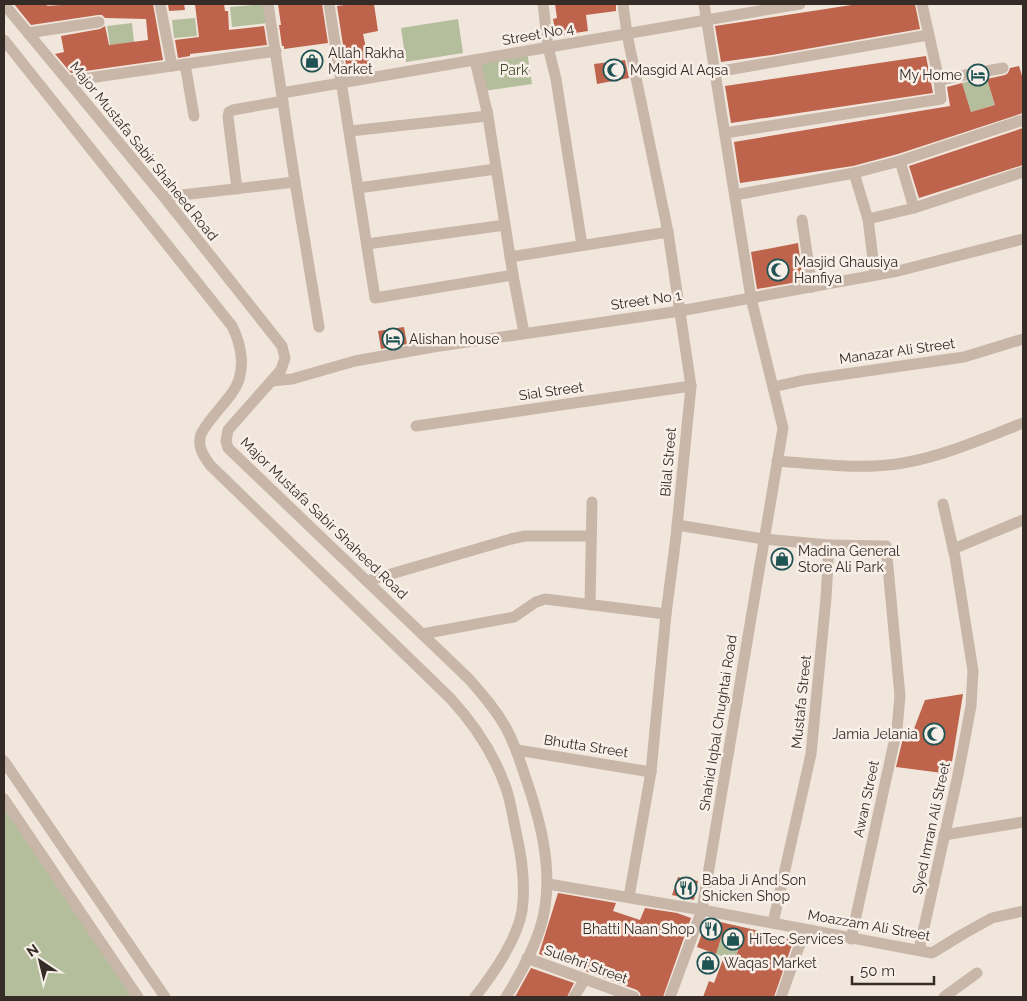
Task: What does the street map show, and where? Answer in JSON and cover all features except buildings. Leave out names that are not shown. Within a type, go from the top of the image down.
[{"type":"street","name":"Major Mustafa Sabir Shaheed Road","points":[[4,4],[164,197],[282,346],[284,364],[272,381],[228,430],[226,441],[228,448],[469,679],[488,700],[506,728],[517,750],[531,793],[539,824],[548,884],[545,909],[527,958],[506,997]]},
{"type":"street","points":[[160,4],[172,66]]},
{"type":"street","points":[[268,4],[319,327]]},
{"type":"street","points":[[329,4],[375,298],[513,275]]},
{"type":"street","points":[[543,4],[548,47],[556,79],[582,245]]},
{"type":"street","name":"Bilal Street","points":[[623,4],[627,34],[668,232],[691,386],[651,772],[629,897]]},
{"type":"street","name":"Shahid Iqbal Chughtai Road","points":[[670,997],[702,910],[783,428],[751,298],[704,4]]},
{"type":"street","name":"Street No 4","points":[[237,189],[228,117],[229,112],[340,83],[627,34],[777,6],[800,4]]},
{"type":"street","points":[[725,133],[941,99],[939,80],[922,4]]},
{"type":"street","points":[[28,34],[99,22]]},
{"type":"street","points":[[716,72],[928,35]]},
{"type":"street","points":[[4,40],[232,326],[240,346],[240,373],[234,392],[201,434],[199,442],[201,450],[210,465],[450,698],[467,717],[490,752],[507,792],[524,864],[522,911],[514,935],[501,959],[475,997]]},
{"type":"street","points":[[68,81],[276,51]]},
{"type":"street","points":[[475,60],[488,116]]},
{"type":"street","points":[[185,64],[194,116]]},
{"type":"street","points":[[939,80],[1003,68]]},
{"type":"street","points":[[484,91],[524,333]]},
{"type":"street","points":[[350,131],[488,116]]},
{"type":"street","points":[[735,195],[854,173],[900,161],[1023,120]]},
{"type":"street","points":[[900,161],[914,208]]},
{"type":"street","points":[[358,188],[496,170]]},
{"type":"street","points":[[868,219],[914,208],[1023,172]]},
{"type":"street","points":[[854,173],[868,219],[875,275]]},
{"type":"street","points":[[164,197],[295,182]]},
{"type":"street","points":[[802,220],[812,287]]},
{"type":"street","points":[[367,244],[505,225]]},
{"type":"street","points":[[510,257],[668,232]]},
{"type":"street","name":"Street No 1","points":[[272,381],[292,379],[355,361],[524,333],[680,311],[898,271],[1023,239]]},
{"type":"street","name":"Manazar Ali Street","points":[[773,387],[804,380],[964,357],[1023,340]]},
{"type":"street","name":"Sial Street","points":[[416,426],[691,386]]},
{"type":"street","points":[[777,462],[858,466],[903,463],[964,446],[1023,423]]},
{"type":"street","points":[[590,605],[592,502]]},
{"type":"street","name":"Syed Imran Ali Street","points":[[919,950],[958,776],[968,724],[973,671],[953,549],[943,504]]},
{"type":"street","points":[[953,549],[1023,520]]},
{"type":"street","points":[[677,525],[764,538],[829,545]]},
{"type":"street","points":[[367,581],[525,536],[591,536]]},
{"type":"street","name":"Awan Street","points":[[829,545],[886,546],[888,550],[900,696],[897,729],[851,939]]},
{"type":"street","name":"Mustafa Street","points":[[773,923],[810,754],[826,598],[829,545]]},
{"type":"street","points":[[422,634],[514,617],[536,602],[544,599],[666,614]]},
{"type":"street","name":"Bhutta Street","points":[[517,750],[651,772]]},
{"type":"street","points":[[4,761],[165,997]]},
{"type":"street","points":[[4,798],[138,997]]},
{"type":"street","points":[[944,835],[1023,822]]},
{"type":"street","points":[[548,884],[702,910]]},
{"type":"street","name":"Moazzam Ali Street","points":[[702,910],[932,953],[992,918],[1023,911]]},
{"type":"street","points":[[785,996],[805,930]]},
{"type":"street","name":"Sulehri Street","points":[[527,958],[634,997]]},
{"type":"street","points":[[944,997],[977,973]]},
{"type":"street","points":[[574,997],[585,979]]},
{"type":"green space","points":[[266,4],[268,23],[232,27],[230,7]]},
{"type":"green space","points":[[195,18],[197,36],[174,38],[172,20]]},
{"type":"green space","points":[[458,19],[463,53],[406,62],[401,28]]},
{"type":"green space","points":[[132,23],[134,42],[110,45],[107,26]]},
{"type":"green space","name":"Park","points":[[527,51],[532,84],[484,91],[475,60]]},
{"type":"green space","points":[[986,76],[995,105],[971,112],[962,83]]},
{"type":"green space","points":[[4,793],[142,997],[4,997]]},
{"type":"green space","points":[[722,935],[742,939],[734,961],[716,954]]},
{"type":"place","name":"Allah Rakha Market","points":[[312,61]]},
{"type":"place","name":"Masgid Al Aqsa","points":[[614,70]]},
{"type":"place","name":"My Home","points":[[978,75]]},
{"type":"place","name":"Masjid Ghausiya Hanfiya","points":[[778,270]]},
{"type":"place","name":"Alishan house","points":[[393,339]]},
{"type":"place","name":"Madina General Store Ali Park","points":[[782,559]]},
{"type":"place","name":"Jamia Jelania","points":[[934,734]]},
{"type":"place","name":"Baba Ji And Son Shicken Shop","points":[[686,888]]},
{"type":"place","name":"Bhatti Naan Shop","points":[[711,929]]},
{"type":"place","name":"HiTec Services","points":[[733,939]]},
{"type":"place","name":"Waqas Market","points":[[708,963]]}]
